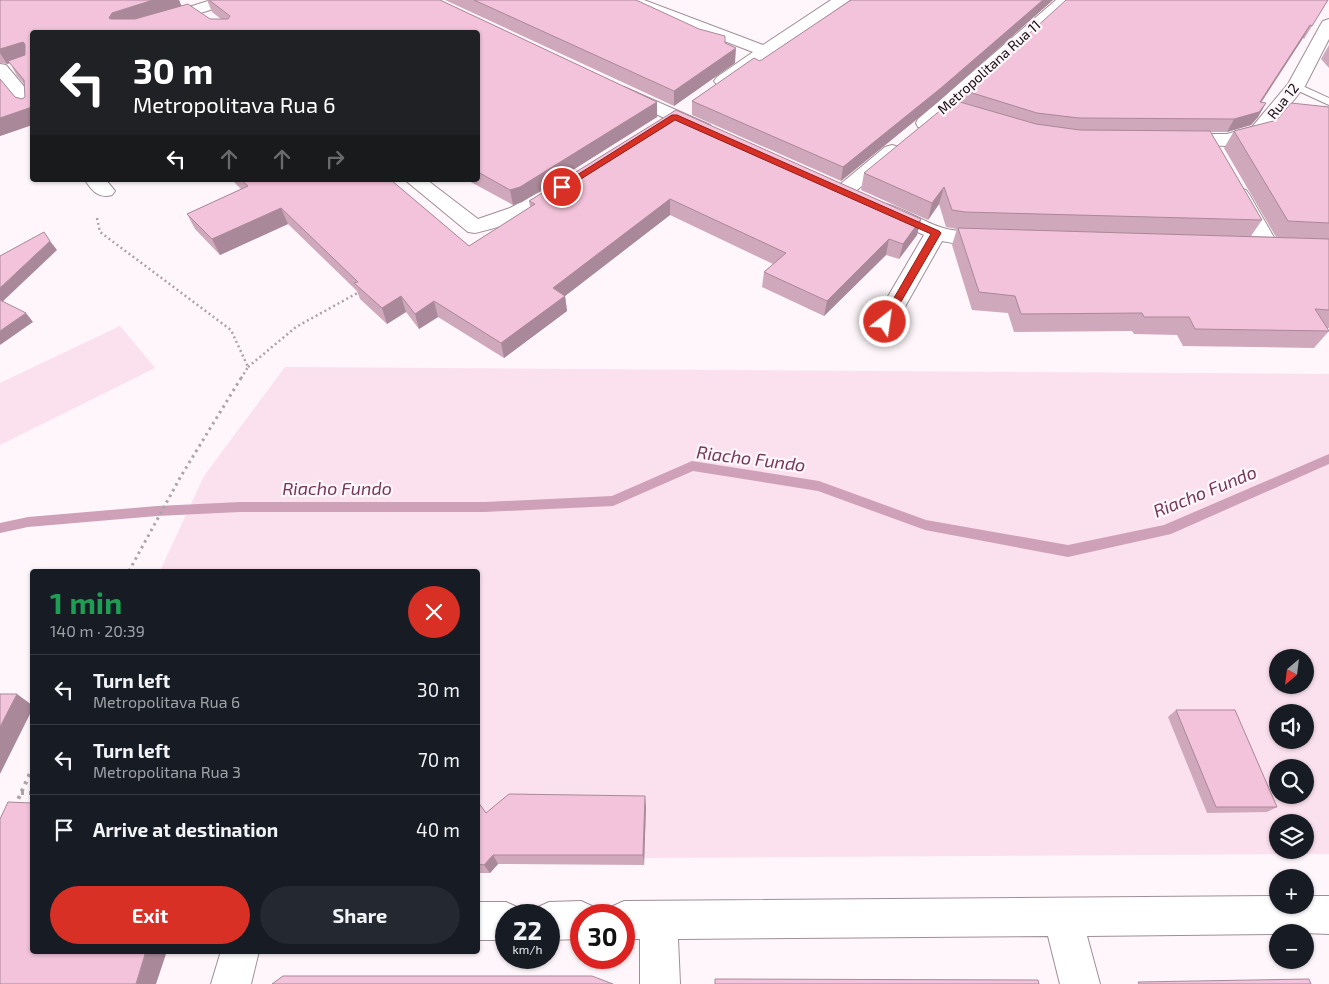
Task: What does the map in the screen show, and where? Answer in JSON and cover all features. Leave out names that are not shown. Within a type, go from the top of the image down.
[{"type":"street","points":[[131,30],[190,5],[227,0]]},
{"type":"street","points":[[630,0],[765,50]]},
{"type":"street","points":[[712,89],[765,50],[842,0]]},
{"type":"street","name":"Metropolitana Rua 11","points":[[936,233],[850,194],[905,140],[945,107],[1065,0]]},
{"type":"street","points":[[190,5],[211,21]]},
{"type":"street","name":"Rua 12","points":[[1160,140],[1214,149],[1228,140],[1259,131],[1296,86],[1329,24]]},
{"type":"street","points":[[5,71],[30,104]]},
{"type":"street","points":[[604,83],[719,136]]},
{"type":"street","points":[[945,107],[964,113]]},
{"type":"street","points":[[1232,181],[1268,246]]},
{"type":"street","points":[[418,182],[475,227],[530,208],[570,182]]},
{"type":"street","points":[[885,322],[936,233],[959,238],[1012,239]]},
{"type":"street","points":[[660,984],[641,920],[1329,915]]},
{"type":"street","points":[[1063,918],[1080,984]]},
{"type":"street","points":[[480,921],[495,921]]},
{"type":"street","points":[[231,984],[239,954]]},
{"type":"lane","points":[[1296,86],[1329,102]]},
{"type":"path","points":[[100,186],[96,213],[100,232],[231,330],[248,367]]},
{"type":"path","points":[[130,569],[181,476],[248,367],[296,327],[364,290]]},
{"type":"path","points":[[13,810],[30,773]]},
{"type":"path","points":[[21,793],[30,793]]},
{"type":"shaded area","points":[[120,326],[155,368],[0,445],[0,383]]},
{"type":"shaded area","points":[[285,367],[1329,374],[1329,854],[1314,854],[1314,814],[1269,814],[1269,854],[480,859],[480,569],[161,569],[204,476]]},
{"type":"building","points":[[0,0],[153,0],[112,13],[109,18],[135,19],[188,4],[210,19],[228,19],[230,16],[209,0],[440,0],[657,102],[520,187],[510,190],[480,173],[480,30],[30,30],[30,108],[0,118],[0,79],[15,97],[22,99],[25,97],[24,80],[8,61],[25,55],[25,44],[23,42],[0,49]]},
{"type":"building","points":[[474,0],[636,0],[699,29],[725,36],[725,43],[736,48],[674,91]]},
{"type":"building","points":[[851,0],[1043,0],[941,88],[843,167],[692,101],[754,58],[760,61]]},
{"type":"building","points":[[1066,0],[1328,0],[1260,102],[1266,103],[1259,112],[1234,119],[1079,118],[1037,113],[966,91]]},
{"type":"building","points":[[953,100],[1036,124],[1080,130],[1210,131],[1262,220],[965,212],[952,210],[944,187],[932,203],[864,173]]},
{"type":"building","points":[[1291,103],[1329,107],[1329,223],[1288,221],[1234,131],[1277,120]]},
{"type":"building","points":[[676,110],[921,219],[903,244],[889,239],[827,301],[764,272],[786,253],[670,199],[553,288],[565,296],[501,343],[434,301],[415,314],[401,296],[382,308],[354,283],[358,282],[281,208],[212,239],[187,214],[248,186],[243,182],[393,182],[469,246],[535,204],[529,201]]},
{"type":"building","points":[[958,228],[1329,239],[1329,310],[1315,309],[1329,331],[1195,329],[1189,317],[1144,317],[1142,313],[1021,314],[1015,296],[979,292]]},
{"type":"building","points":[[44,232],[50,241],[0,288],[0,256]]},
{"type":"building","points":[[0,300],[26,313],[0,331]]},
{"type":"building","points":[[0,694],[17,694],[0,727]]},
{"type":"building","points":[[1176,710],[1235,710],[1269,789],[1269,804],[1276,804],[1277,807],[1216,807]]},
{"type":"building","points":[[509,794],[645,796],[643,855],[493,855],[484,865],[480,864],[480,805],[486,813]]},
{"type":"building","points":[[8,802],[30,803],[30,954],[145,954],[136,984],[0,984],[0,819]]},
{"type":"building","points":[[283,976],[592,976],[613,984],[272,984]]},
{"type":"building","points":[[715,979],[1038,980],[1039,984],[715,984]]},
{"type":"building","points":[[1309,979],[1311,984],[1139,984],[1138,982]]},
{"type":"waterway","name":"Riacho Fundo","points":[[0,528],[28,522],[157,511],[240,507],[485,507],[613,501],[692,466],[819,486],[925,525],[1068,551],[1166,530],[1329,459]]},
{"type":"route","points":[[562,187],[675,116],[936,233],[885,322]]}]
